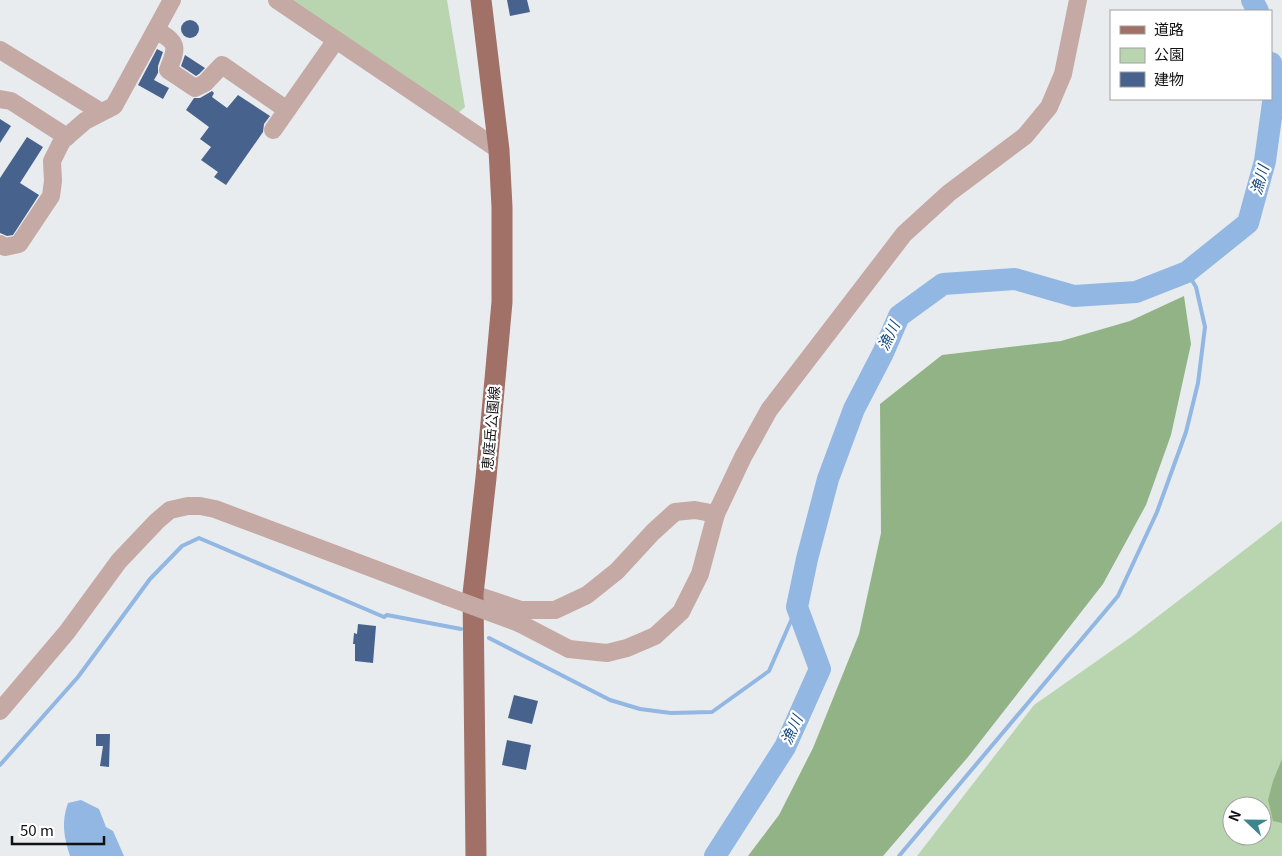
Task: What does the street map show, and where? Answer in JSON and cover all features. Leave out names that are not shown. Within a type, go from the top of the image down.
[{"type":"main road","name":"恵庭岳公園線","points":[[476,856],[473,594],[502,302],[502,207],[499,150],[481,0]]},
{"type":"street","points":[[0,244],[5,247],[19,244],[51,196],[53,181],[52,161],[62,142],[85,121],[114,106],[172,0]]},
{"type":"street","points":[[277,0],[499,150]]},
{"type":"street","points":[[0,711],[67,632],[119,561],[157,520],[170,510],[188,506],[215,509],[519,624],[569,649],[607,654],[655,636],[681,612],[700,574],[716,514],[743,457],[770,410],[904,234],[949,193],[1025,136],[1049,107],[1063,74],[1078,0]]},
{"type":"street","points":[[156,30],[172,39],[175,48],[168,70],[195,88],[205,83],[222,65],[287,110]]},
{"type":"street","points":[[274,130],[336,40]]},
{"type":"street","points":[[0,50],[101,112]]},
{"type":"street","points":[[0,99],[10,101],[67,137]]},
{"type":"street","points":[[473,594],[521,610],[555,610],[587,595],[617,571],[653,532],[675,512],[695,510],[716,514]]},
{"type":"green space","points":[[288,0],[447,0],[465,107],[456,115]]},
{"type":"green space","points":[[1184,296],[1191,344],[1171,435],[1146,505],[1103,584],[968,757],[883,856],[748,856],[779,815],[813,748],[859,634],[881,533],[880,404],[942,355],[1061,341],[1130,321]]},
{"type":"green space","points":[[1282,521],[1282,856],[917,856],[1034,705],[1131,637]]},
{"type":"green space","points":[[1282,759],[1282,823],[1273,821],[1272,817],[1272,796],[1269,796]]},
{"type":"water","points":[[81,800],[99,809],[106,827],[113,831],[124,856],[70,856],[65,836],[66,810],[68,803]]},
{"type":"building","points":[[507,0],[527,0],[530,12],[510,16]]},
{"type":"building","points":[[186,20],[194,20],[199,25],[197,36],[186,38],[181,33],[181,25]]},
{"type":"building","points":[[157,49],[163,52],[158,66],[158,73],[154,80],[169,88],[163,99],[138,85]]},
{"type":"building","points":[[185,55],[205,68],[196,76],[181,66]]},
{"type":"building","points":[[212,91],[214,93],[212,97],[227,108],[238,95],[270,116],[264,124],[263,132],[226,185],[214,177],[218,172],[201,160],[211,147],[200,139],[209,127],[186,110],[194,98],[200,98]]},
{"type":"building","points":[[0,119],[11,126],[0,143]]},
{"type":"building","points":[[27,137],[43,147],[20,183],[39,195],[13,235],[7,236],[0,233],[0,178]]},
{"type":"building","points":[[358,624],[376,626],[373,663],[355,661],[355,644],[353,644],[354,633],[357,634]]},
{"type":"building","points":[[514,695],[538,701],[532,724],[508,718]]},
{"type":"building","points":[[96,734],[110,734],[109,767],[100,766],[103,746],[96,746]]},
{"type":"building","points":[[507,740],[531,745],[526,770],[502,765]]},
{"type":"waterway","name":"漁川","points":[[1252,0],[1257,10]]},
{"type":"waterway","name":"漁川","points":[[715,856],[785,747],[820,669],[797,607],[807,559],[828,479],[854,409],[883,353],[899,316],[943,284],[1015,279],[1074,296],[1136,292],[1187,272],[1248,223],[1265,161],[1275,88],[1272,69]]},
{"type":"waterway","points":[[899,856],[1118,596],[1157,512],[1186,432],[1198,383],[1205,327],[1196,287],[1187,272]]},
{"type":"waterway","points":[[0,765],[78,677],[150,579],[182,546],[199,538],[384,617],[387,615],[461,629]]},
{"type":"waterway","points":[[489,638],[610,700],[640,709],[671,713],[712,712],[769,671],[797,607]]}]
